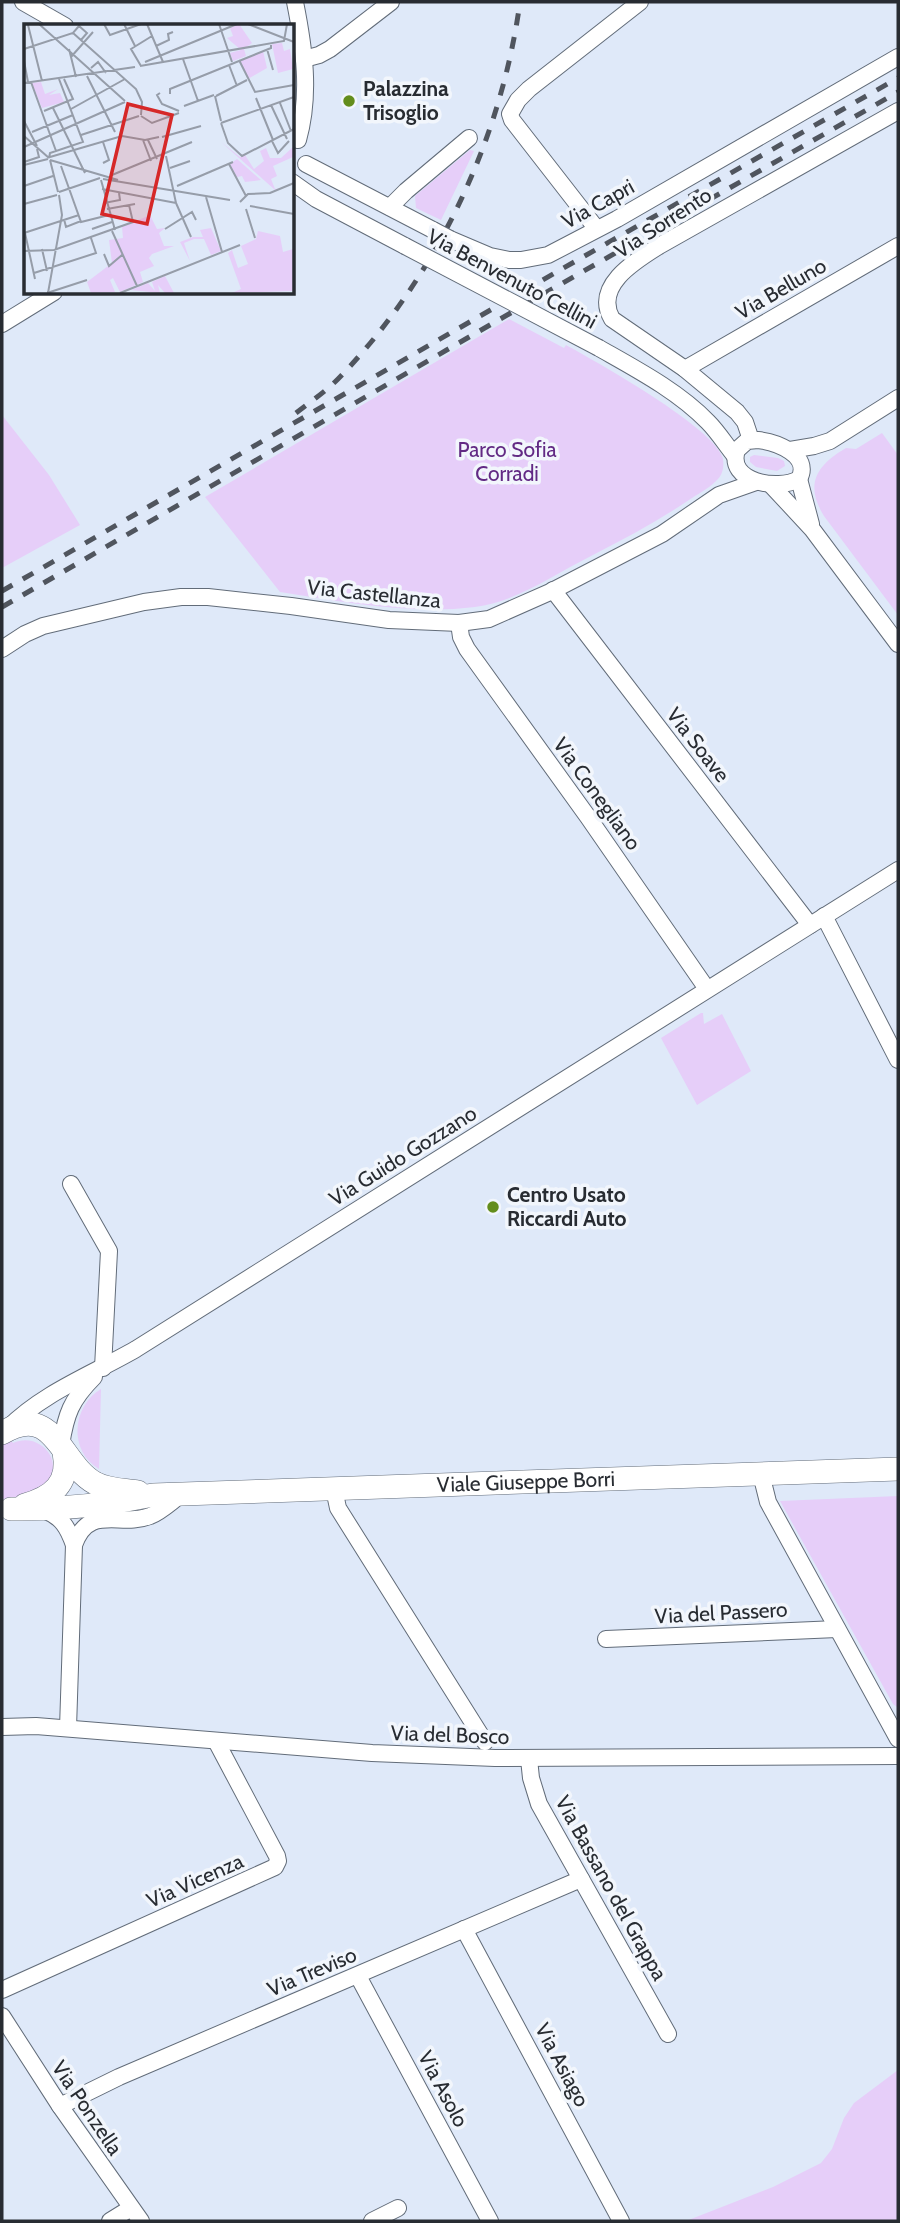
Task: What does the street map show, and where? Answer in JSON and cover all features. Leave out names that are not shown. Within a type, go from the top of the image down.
[{"type":"main road","points":[[4,1431],[27,1425],[39,1426],[49,1431],[83,1473],[97,1484],[153,1495]]},
{"type":"main road","points":[[6,1510],[41,1500],[54,1491],[65,1471],[62,1449]]},
{"type":"main road","name":"Viale Giuseppe Borri","points":[[153,1495],[898,1469]]},
{"type":"main road","points":[[6,1510],[44,1510],[114,1503],[153,1495]]},
{"type":"street","points":[[23,2],[62,24]]},
{"type":"street","points":[[294,179],[306,164],[304,148],[295,138],[305,106],[304,58],[295,2]]},
{"type":"street","points":[[304,58],[317,56],[330,49],[391,2]]},
{"type":"street","points":[[596,228],[510,114],[518,100],[529,89],[640,2]]},
{"type":"street","name":"Via Capri","points":[[306,164],[450,239],[490,256],[522,260],[557,251],[617,219],[898,57]]},
{"type":"street","name":"Via Sorrento","points":[[749,441],[740,415],[685,369],[612,320],[609,290],[614,281],[659,246],[898,111]]},
{"type":"street","points":[[390,207],[469,138]]},
{"type":"street","name":"Via Benvenuto Cellini","points":[[294,182],[316,199],[599,348],[670,392],[707,422],[736,461]]},
{"type":"street","name":"Via Belluno","points":[[685,369],[898,246]]},
{"type":"street","points":[[2,324],[51,294]]},
{"type":"street","points":[[790,450],[830,441],[898,398]]},
{"type":"street","name":"Via Benvenuto Cellini","points":[[707,422],[749,441]]},
{"type":"street","points":[[813,529],[799,461],[790,450],[772,442],[749,441],[741,445],[736,461],[747,477],[764,484],[813,529],[898,644]]},
{"type":"street","points":[[764,484],[787,484],[801,475],[830,441]]},
{"type":"street","name":"Via Castellanza","points":[[719,495],[736,461]]},
{"type":"street","name":"Via Castellanza","points":[[2,649],[25,634],[48,624],[144,602],[181,597],[208,597],[290,606],[367,619],[459,623],[495,617],[666,531],[719,495],[764,484]]},
{"type":"street","name":"Via Soave","points":[[553,590],[817,921]]},
{"type":"street","name":"Via Conegliano","points":[[459,623],[461,637],[467,649],[707,989]]},
{"type":"street","name":"Via Guido Gozzano","points":[[4,1431],[25,1412],[72,1383],[103,1368],[898,870]]},
{"type":"street","points":[[817,921],[898,1060]]},
{"type":"street","points":[[62,1449],[66,1417],[71,1405],[81,1390],[103,1368],[109,1251],[71,1185]]},
{"type":"street","name":"Via del Passero","points":[[761,1474],[768,1502],[898,1739]]},
{"type":"street","points":[[334,1489],[338,1508],[485,1742]]},
{"type":"street","points":[[74,1545],[82,1529],[90,1522],[147,1517],[181,1494]]},
{"type":"street","points":[[44,1510],[61,1519],[74,1545],[68,1728]]},
{"type":"street","name":"Via del Passero","points":[[606,1639],[837,1629]]},
{"type":"street","name":"Via del Bosco","points":[[2,1727],[68,1728],[372,1753],[529,1759],[898,1756]]},
{"type":"street","name":"Via Vicenza","points":[[2,1990],[275,1867],[277,1856],[216,1741]]},
{"type":"street","name":"Via Bassano del Grappa","points":[[529,1759],[530,1775],[537,1799],[668,2034]]},
{"type":"street","name":"Via Treviso","points":[[60,2106],[119,2077],[581,1879]]},
{"type":"street","name":"Via Asiago","points":[[464,1928],[621,2221]]},
{"type":"street","name":"Via Asolo","points":[[358,1976],[490,2221]]},
{"type":"street","name":"Via Ponzella","points":[[2,2016],[60,2106],[136,2215]]},
{"type":"street","points":[[372,2221],[398,2208]]},
{"type":"street","points":[[110,2221],[136,2215]]},
{"type":"green space","points":[[470,150],[474,151],[441,220],[416,208],[415,196]]},
{"type":"green space","name":"Parco Sofia Corradi","points":[[509,319],[564,348],[566,345],[581,353],[678,414],[716,446],[723,459],[720,477],[706,489],[643,528],[535,586],[490,604],[451,609],[402,608],[280,592],[205,497]]},
{"type":"green space","points":[[2,415],[49,475],[80,525],[2,568]]},
{"type":"green space","points":[[882,433],[898,455],[898,615],[824,516],[815,494],[817,476],[828,461],[846,448],[856,449]]},
{"type":"green space","points":[[754,455],[778,458],[784,461],[785,466],[777,471],[756,467],[750,462],[750,457]]},
{"type":"green space","points":[[701,1013],[704,1024],[722,1014],[751,1071],[697,1105],[661,1038]]},
{"type":"green space","points":[[101,1389],[99,1469],[82,1451],[78,1429],[84,1406]]},
{"type":"green space","points":[[10,1439],[13,1443],[32,1441],[47,1450],[53,1466],[52,1474],[43,1486],[29,1495],[2,1499],[2,1444]]},
{"type":"green space","points":[[898,1496],[898,1706],[897,1707],[780,1501]]},
{"type":"green space","points":[[898,2070],[898,2221],[686,2221],[773,2187],[821,2163],[832,2149],[844,2118],[854,2103]]},
{"type":"railway","points":[[296,413],[333,384],[373,340],[434,252],[459,205],[480,156],[511,54],[520,2]]},
{"type":"railway","points":[[2,591],[898,78]]},
{"type":"railway","points":[[2,607],[898,92]]},
{"type":"place","name":"Palazzina Trisoglio","points":[[349,101]]},
{"type":"place","name":"Centro Usato Riccardi Auto","points":[[493,1207]]}]
